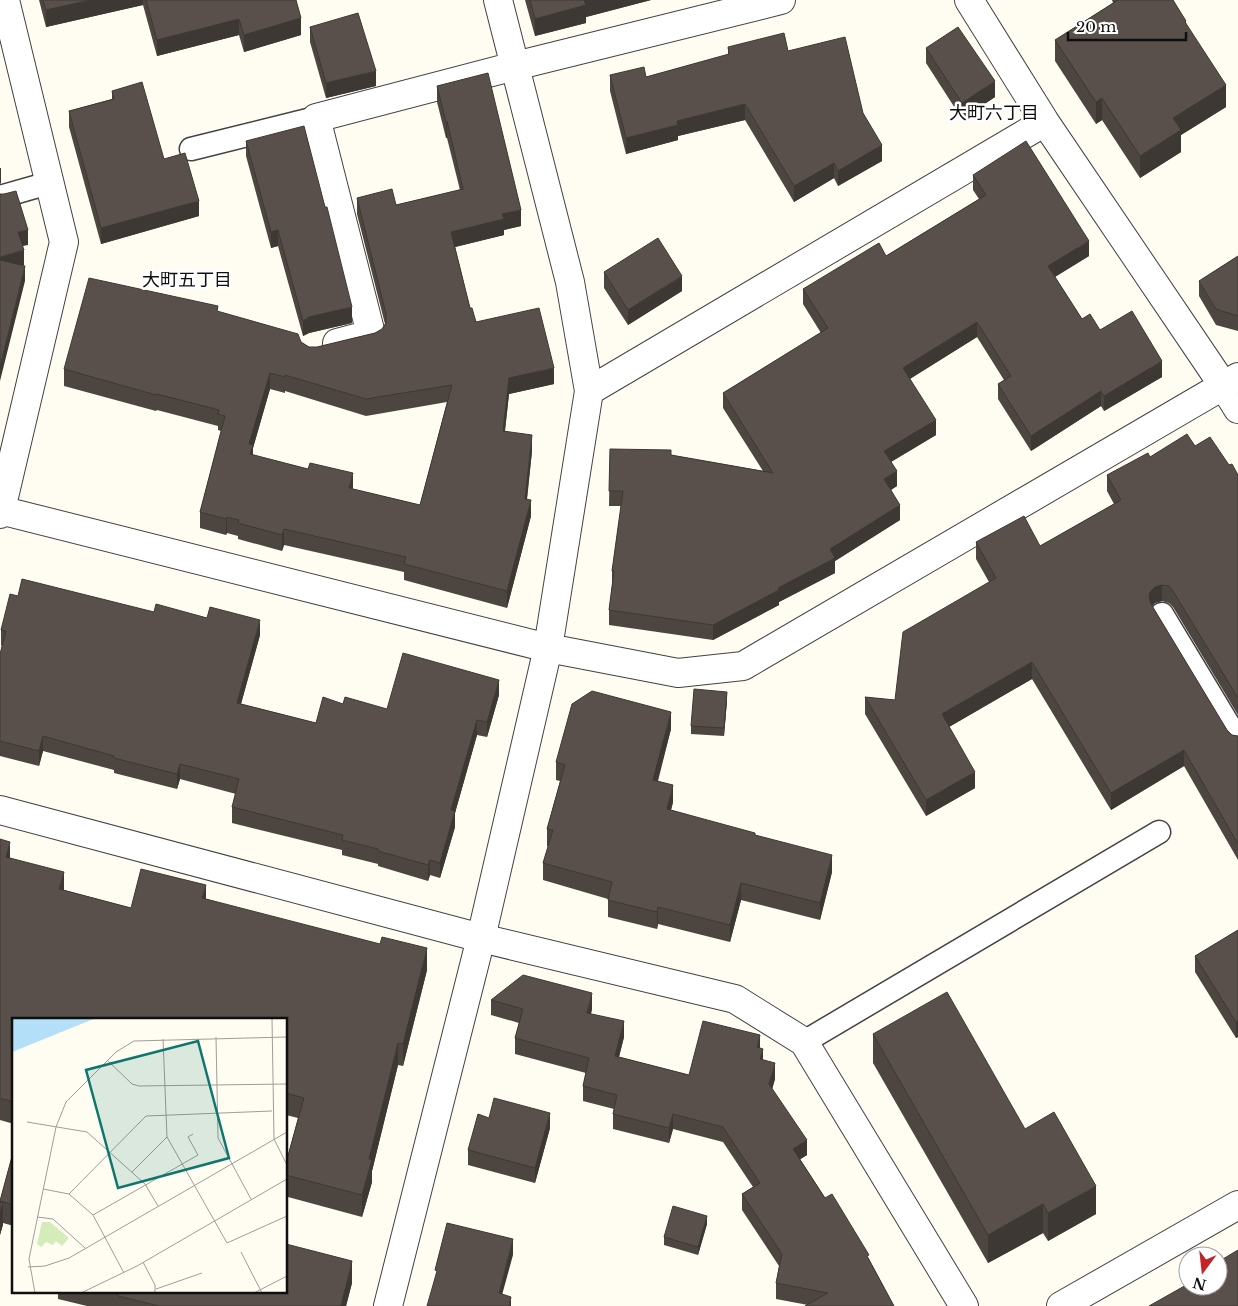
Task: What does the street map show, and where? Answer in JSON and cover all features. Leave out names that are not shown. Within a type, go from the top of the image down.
[{"type":"street","points":[[5,0],[64,242],[0,511],[548,648],[678,672],[743,666],[1231,381]]},
{"type":"street","points":[[388,1306],[481,938],[548,648],[589,391],[570,282],[498,0]]},
{"type":"street","points":[[314,348],[372,334],[316,118],[515,66],[782,0]]},
{"type":"street","points":[[969,0],[1044,122],[1231,381],[1238,409]]},
{"type":"street","points":[[589,391],[1044,122]]},
{"type":"street","points":[[0,810],[481,938],[735,999],[804,1042],[964,1306]]},
{"type":"street","points":[[1061,1306],[1238,1205]]},
{"type":"lane","points":[[191,149],[316,118]]},
{"type":"lane","points":[[0,197],[49,183]]},
{"type":"lane","points":[[1162,614],[1238,740]]},
{"type":"lane","points":[[804,1042],[1159,832]]},
{"type":"building","points":[[43,0],[91,0],[46,10]]},
{"type":"building","points":[[146,0],[296,0],[301,18],[244,35],[239,19],[157,40]]},
{"type":"building","points":[[530,0],[584,0],[586,5],[535,19]]},
{"type":"building","points":[[1118,0],[1173,0],[1226,85],[1173,118],[1181,130],[1140,156],[1102,98],[1096,102],[1055,40]]},
{"type":"building","points":[[358,13],[376,71],[326,83],[310,27]]},
{"type":"building","points":[[958,27],[995,81],[962,103],[926,48]]},
{"type":"building","points":[[784,33],[788,51],[845,37],[863,113],[882,145],[838,171],[834,163],[794,186],[745,104],[677,121],[678,125],[626,138],[610,75],[644,67],[646,77],[729,54],[728,47]]},
{"type":"building","points":[[488,73],[521,210],[502,214],[504,219],[451,232],[470,308],[472,308],[476,322],[539,308],[554,368],[509,378],[503,431],[532,435],[525,499],[531,500],[507,591],[404,564],[406,557],[284,529],[282,535],[238,523],[239,520],[227,517],[226,519],[200,512],[225,416],[218,414],[219,410],[156,395],[64,369],[89,278],[218,306],[217,311],[298,334],[301,342],[309,347],[317,347],[375,333],[382,329],[386,323],[386,314],[357,198],[392,189],[396,205],[463,189],[437,86]],"holes":[[[270,373],[285,377],[285,375],[366,399],[452,385],[420,505],[349,488],[353,473],[310,463],[308,469],[250,454],[253,445],[249,444]]]},
{"type":"building","points":[[142,82],[164,159],[185,153],[199,201],[101,228],[69,111],[114,99],[112,91]]},
{"type":"building","points":[[304,126],[352,307],[309,317],[303,321],[278,230],[271,232],[246,141]]},
{"type":"building","points":[[1026,141],[1089,241],[1048,266],[1082,319],[1090,314],[1100,330],[1132,311],[1162,361],[1104,396],[1101,391],[1031,436],[998,384],[1011,376],[977,322],[903,368],[936,420],[884,451],[897,471],[884,479],[900,505],[830,549],[835,558],[713,625],[609,610],[614,571],[612,571],[623,491],[609,491],[610,449],[671,450],[671,455],[773,473],[723,393],[828,328],[803,289],[879,243],[886,256],[986,195],[973,175]]},
{"type":"building","points":[[16,191],[28,230],[18,232],[24,250],[0,257],[0,194]]},
{"type":"building","points":[[658,238],[682,276],[628,310],[604,272]]},
{"type":"building","points":[[1238,256],[1238,316],[1216,309],[1199,281]]},
{"type":"building","points":[[0,260],[25,266],[0,366]]},
{"type":"building","points":[[1187,434],[1195,446],[1210,437],[1229,465],[1232,464],[1238,475],[1238,698],[1169,586],[1155,587],[1150,592],[1149,597],[1151,604],[1227,730],[1232,735],[1238,736],[1238,844],[1184,750],[1111,793],[1032,662],[942,714],[975,772],[926,800],[865,697],[895,700],[903,632],[996,578],[976,542],[1024,516],[1040,546],[1121,500],[1107,475],[1148,453],[1150,457]]},
{"type":"building","points":[[22,579],[154,612],[156,604],[207,618],[210,607],[260,620],[237,703],[316,723],[323,697],[343,704],[345,697],[387,709],[403,653],[499,680],[487,722],[477,720],[451,810],[455,811],[440,863],[430,860],[428,865],[342,840],[343,835],[232,807],[239,779],[180,764],[177,774],[114,758],[114,756],[43,736],[39,751],[0,741],[0,654],[6,631],[1,630],[10,594],[18,596]]},
{"type":"building","points":[[694,689],[727,692],[724,728],[691,726]]},
{"type":"building","points":[[592,691],[671,712],[653,780],[673,785],[667,809],[832,855],[820,903],[741,883],[730,925],[658,907],[657,912],[608,900],[612,882],[543,863],[553,830],[547,829],[565,765],[556,762],[572,704]]},
{"type":"building","points":[[0,839],[10,842],[6,857],[64,872],[59,889],[131,908],[141,869],[206,885],[202,898],[380,944],[382,937],[427,948],[403,1044],[398,1043],[369,1159],[372,1160],[362,1195],[288,1176],[288,1156],[304,1098],[288,1094],[288,1018],[12,1018],[12,1101],[0,1098]]},
{"type":"building","points":[[1238,930],[1238,1020],[1236,1022],[1195,956]]},
{"type":"building","points":[[523,975],[592,993],[587,1013],[624,1021],[615,1056],[689,1075],[703,1021],[760,1035],[757,1047],[763,1049],[760,1059],[775,1063],[769,1084],[807,1140],[793,1149],[825,1198],[832,1194],[869,1255],[867,1256],[894,1306],[805,1306],[828,1293],[776,1283],[782,1254],[742,1194],[760,1183],[723,1127],[673,1114],[669,1128],[613,1114],[617,1095],[583,1086],[589,1058],[515,1038],[523,1009],[491,1000]]},
{"type":"building","points":[[947,992],[1025,1129],[1054,1112],[1096,1186],[1048,1213],[1043,1204],[988,1235],[873,1034]]},
{"type":"building","points":[[494,1098],[550,1113],[535,1168],[468,1150],[478,1114],[489,1118]]},
{"type":"building","points":[[12,1156],[12,1204],[0,1201]]},
{"type":"building","points":[[0,1202],[3,1203],[0,1214]]},
{"type":"building","points":[[673,1206],[707,1216],[698,1247],[664,1237]]},
{"type":"building","points":[[447,1223],[513,1239],[499,1293],[511,1297],[509,1306],[427,1306],[437,1271],[435,1270]]},
{"type":"building","points":[[288,1245],[352,1261],[341,1306],[159,1306],[118,1296],[118,1294],[288,1294]]},
{"type":"building","points":[[1238,1250],[1238,1306],[1149,1306],[1178,1290],[1178,1296],[1228,1296],[1228,1256]]},
{"type":"district","name":"大町六丁目","points":[[994,113]]},
{"type":"district","name":"大町五丁目","points":[[187,280]]}]
